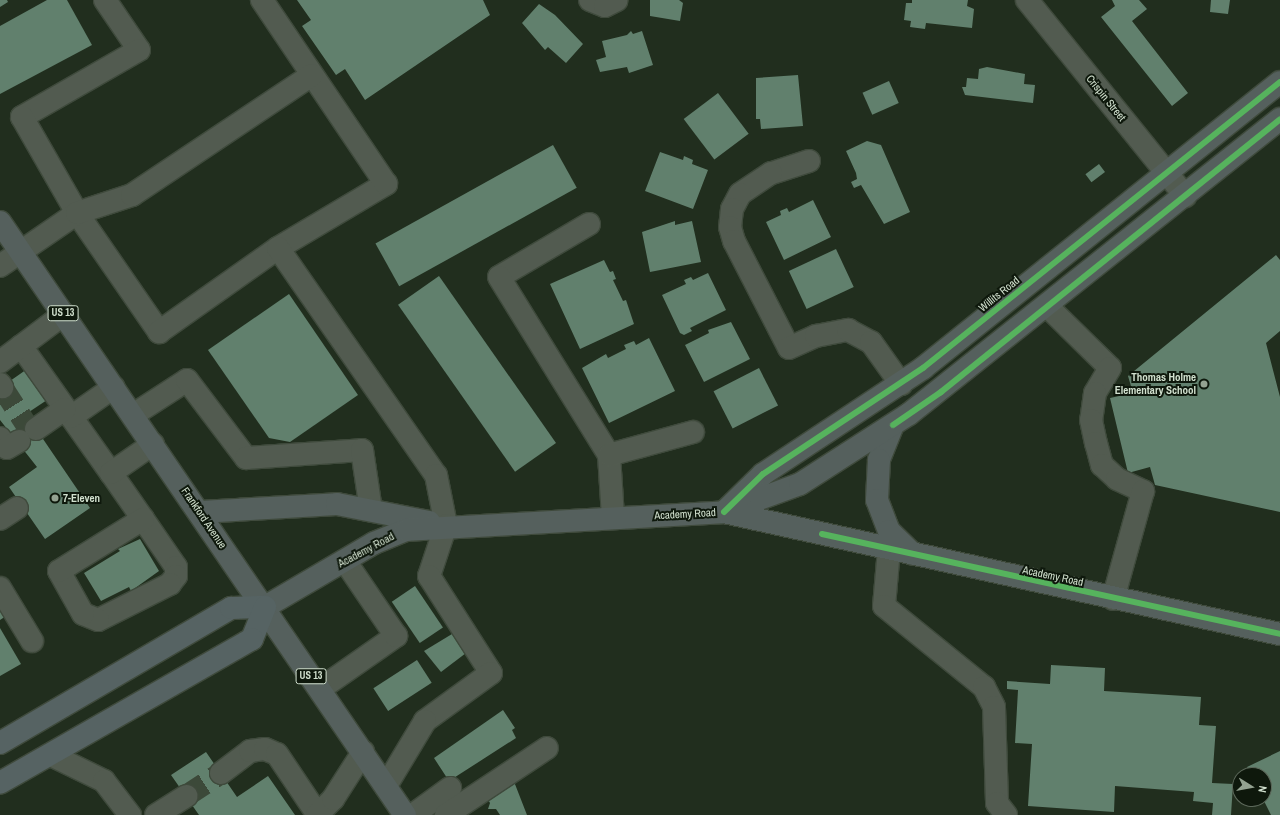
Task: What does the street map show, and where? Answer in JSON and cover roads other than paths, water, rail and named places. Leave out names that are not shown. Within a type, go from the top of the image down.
[{"type":"highway","points":[[0,743],[231,608],[265,607],[252,639],[0,783]]},
{"type":"main road","name":"Willits Road","points":[[724,512],[763,474],[902,384],[1280,82]]},
{"type":"main road","points":[[724,512],[800,484],[893,425],[1048,306],[1280,119]]},
{"type":"main road","name":"Frankford Avenue","points":[[0,222],[265,607],[405,815]]},
{"type":"main road","points":[[893,425],[879,460],[877,500],[888,531],[914,555]]},
{"type":"main road","points":[[200,512],[337,504],[446,525]]},
{"type":"main road","name":"Academy Road","points":[[265,607],[345,561],[406,530],[446,525],[724,512],[1113,599],[1280,634]]},
{"type":"street","points":[[105,0],[139,50],[22,117],[78,214],[159,332],[278,248],[386,184],[262,0]]},
{"type":"street","points":[[590,0],[605,6],[617,0]]},
{"type":"street","name":"Crispin Street","points":[[1027,0],[1185,196]]},
{"type":"street","points":[[0,266],[78,214],[132,195],[312,75]]},
{"type":"street","points":[[809,161],[771,173],[740,194],[732,209],[730,227],[734,241],[789,348],[816,336],[848,330],[871,342],[902,384]]},
{"type":"street","points":[[589,224],[498,277],[608,455],[613,517]]},
{"type":"street","points":[[278,248],[436,475],[446,525],[428,576],[491,673],[425,721],[386,786]]},
{"type":"street","points":[[1048,306],[1110,368],[1095,393],[1091,420],[1102,465],[1117,479],[1144,491],[1113,599]]},
{"type":"street","points":[[0,362],[64,314]]},
{"type":"street","points":[[21,346],[144,519],[176,567],[176,576],[170,584],[98,620],[83,614],[59,571],[144,519]]},
{"type":"street","points":[[133,415],[187,380],[246,458],[362,450],[371,510]]},
{"type":"street","points":[[36,429],[114,387]]},
{"type":"street","points":[[608,455],[693,432]]},
{"type":"street","points":[[111,473],[153,444]]},
{"type":"street","points":[[889,549],[884,606],[984,687],[994,707],[997,803],[1006,815]]},
{"type":"street","points":[[320,689],[396,636],[345,561]]},
{"type":"street","points":[[0,588],[32,641]]},
{"type":"street","points":[[446,815],[547,748]]},
{"type":"street","points":[[221,773],[250,751],[265,749],[277,754],[318,815],[333,799],[363,752]]},
{"type":"street","points":[[51,755],[104,781],[130,815]]},
{"type":"street","points":[[413,815],[450,788]]},
{"type":"street","points":[[156,815],[186,796]]},
{"type":"tunnel","points":[[2,387],[31,432]]},
{"type":"tunnel","points":[[186,796],[221,773]]},
{"type":"place","name":"Thomas Holme Elementary School","points":[[1204,384]]},
{"type":"place","name":"7-Eleven","points":[[55,498]]}]
